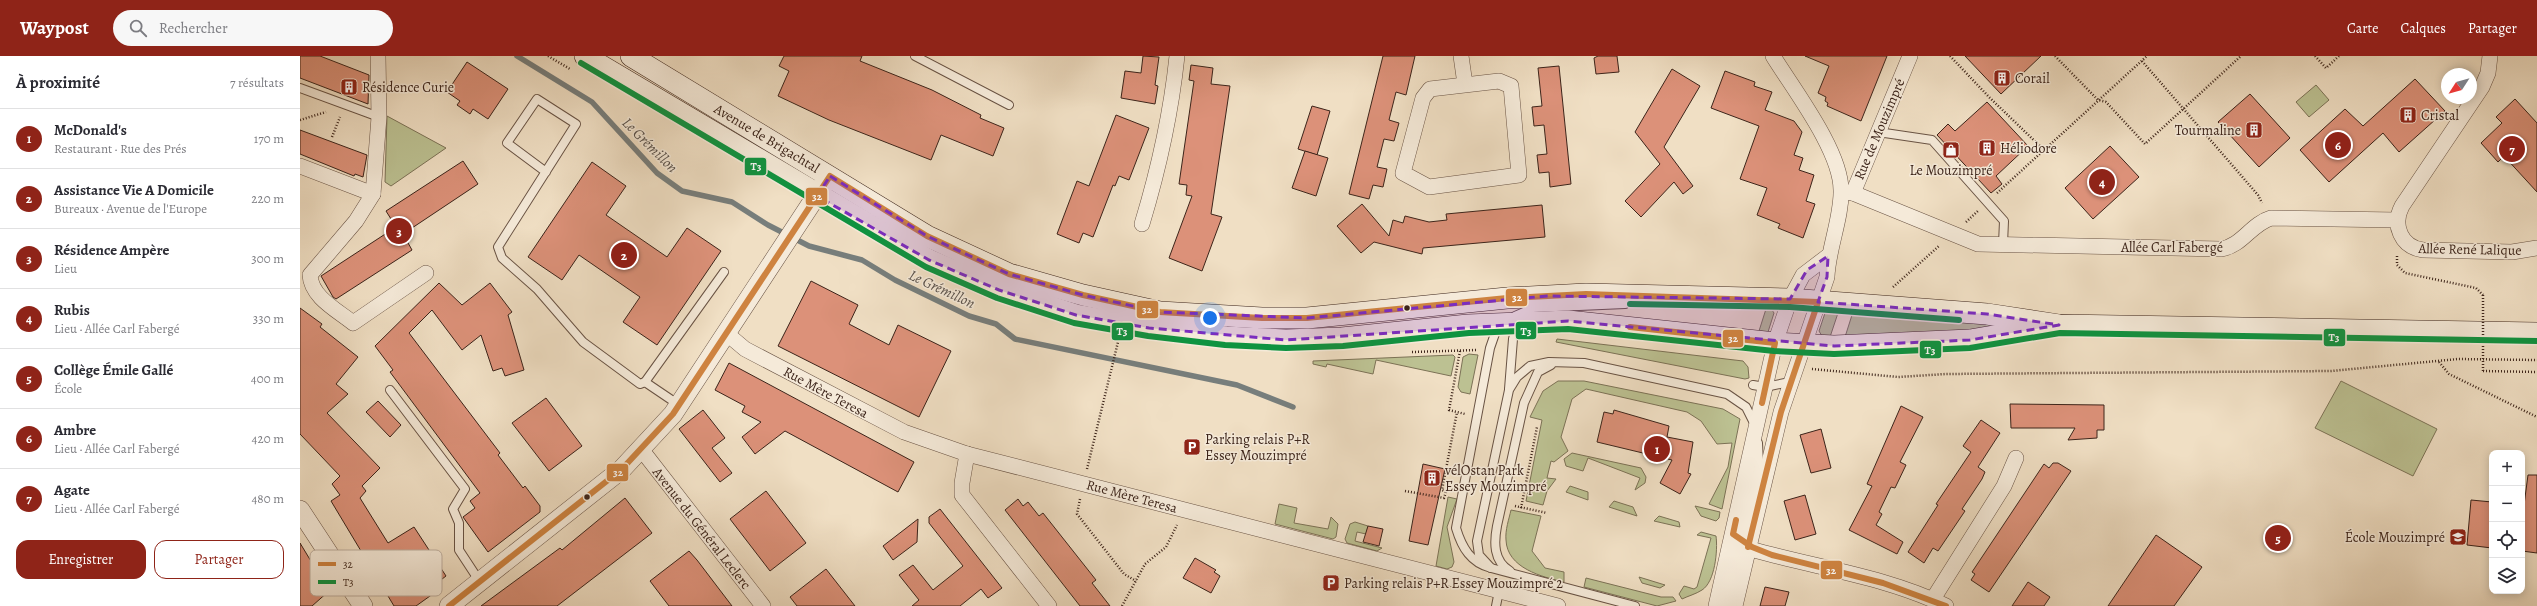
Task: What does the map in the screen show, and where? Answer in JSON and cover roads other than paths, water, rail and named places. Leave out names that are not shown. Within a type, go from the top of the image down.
[{"type":"main road","name":"Avenue de Brigachtal","points":[[585,56],[817,196],[929,260],[999,290],[1076,315],[1164,330],[1226,337],[1286,340],[1342,338],[1513,320],[1568,321],[1776,343],[1834,346],[1970,340],[2059,325]]},
{"type":"main road","name":"Avenue de Brigachtal","points":[[631,56],[927,236],[1009,274],[1083,295],[1160,312],[1262,318],[1308,318],[1506,298],[1586,294],[1790,299],[1987,314],[2059,325],[2537,333]]},
{"type":"street","points":[[378,56],[379,117],[373,194],[366,208],[356,221],[310,275],[313,288],[353,323],[426,273]]},
{"type":"street","points":[[1142,224],[1156,178],[1172,104],[1177,56]]},
{"type":"street","points":[[1461,56],[1465,84]]},
{"type":"street","points":[[1717,605],[1740,541],[1790,382],[1827,277],[1828,256],[1847,192],[1832,152],[1773,56]]},
{"type":"street","name":"Rue de Mouzimpré","points":[[1847,192],[1878,132],[1910,56]]},
{"type":"street","points":[[2397,220],[2402,206],[2482,87],[2488,73],[2490,56]]},
{"type":"street","points":[[1499,81],[1511,86],[1519,175],[1429,187],[1403,173],[1423,98],[1430,89],[1465,84],[1499,81]]},
{"type":"street","points":[[300,166],[373,194]]},
{"type":"street","points":[[449,606],[622,469],[680,405],[780,250],[830,176]]},
{"type":"street","name":"Allée Carl Fabergé","points":[[1847,192],[1978,244],[2221,249],[2234,245],[2264,220],[2288,217],[2397,220]]},
{"type":"street","name":"Allée René Lalique","points":[[2397,220],[2404,242],[2410,247],[2423,250],[2512,252],[2537,248]]},
{"type":"street","points":[[1735,606],[1740,541],[1757,429],[1759,386],[1776,343],[1790,299],[1807,270],[1828,256]]},
{"type":"street","name":"Rue Mère Teresa","points":[[726,333],[745,350],[897,429],[967,454],[1558,606]]},
{"type":"street","name":"Avenue du Général Leclerc","points":[[641,449],[763,606]]},
{"type":"street","points":[[967,454],[962,483],[962,495],[1049,606]]},
{"type":"street","points":[[1932,599],[2004,486],[2016,458]]},
{"type":"street","points":[[300,510],[326,550]]},
{"type":"street","points":[[1740,541],[1932,599],[1946,606]]},
{"type":"street","points":[[356,596],[363,606]]},
{"type":"lane","points":[[916,56],[1009,105]]},
{"type":"lane","points":[[300,88],[379,117]]},
{"type":"lane","points":[[546,172],[508,143],[537,99],[576,124],[546,172],[498,247],[502,258],[537,289],[583,342],[640,384],[645,382],[724,272]]},
{"type":"lane","points":[[1878,132],[1932,140],[2004,221],[2003,244]]},
{"type":"lane","points":[[1635,606],[1480,565],[1471,558],[1460,543],[1456,528],[1490,348],[1513,320],[1533,308],[1610,306],[1666,297]]},
{"type":"lane","points":[[1491,568],[1479,555],[1477,541],[1509,390],[1513,320]]},
{"type":"lane","points":[[1509,390],[1517,377],[1530,366],[1541,362],[1570,361],[1727,394],[1746,407],[1757,429]]},
{"type":"lane","points":[[1517,575],[1505,568],[1499,561],[1494,543],[1524,403],[1538,372],[1544,366],[1570,361]]},
{"type":"lane","points":[[645,382],[680,405]]},
{"type":"lane","points":[[1759,386],[1790,382]]},
{"type":"lane","points":[[390,390],[466,489],[453,509],[459,523],[459,550],[480,582]]},
{"type":"lane","points":[[1717,605],[1731,582],[1740,541]]},
{"type":"lane","points":[[1496,606],[1499,591]]},
{"type":"waterway","name":"Le Grémillon","points":[[517,56],[592,102],[657,173],[682,191],[732,202],[768,225],[809,246],[862,260],[895,280],[969,316],[996,324],[1015,339],[1237,385],[1293,407]]},
{"type":"place","name":"Corail","points":[[2002,78]]},
{"type":"place","name":"Résidence Curie","points":[[349,87]]},
{"type":"place","name":"Cristal","points":[[2408,115]]},
{"type":"place","name":"Tourmaline","points":[[2254,130]]},
{"type":"place","name":"Ambre","points":[[2338,145]]},
{"type":"place","name":"Héliodore","points":[[1987,148]]},
{"type":"place","name":"Agate","points":[[2512,149]]},
{"type":"place","name":"Le Mouzimpré","points":[[1951,150]]},
{"type":"place","name":"Rubis","points":[[2102,182]]},
{"type":"place","name":"Résidence Ampère","points":[[399,231]]},
{"type":"place","name":"Assistance Vie A Domicile","points":[[624,255]]},
{"type":"place","name":"Parking relais P+R Essey Mouzimpré","points":[[1192,447]]},
{"type":"place","name":"McDonald's","points":[[1657,449]]},
{"type":"place","name":"vélOstan Park Essey Mouzimpré","points":[[1432,478]]},
{"type":"place","name":"École Mouzimpré","points":[[2458,537]]},
{"type":"place","name":"Collège Émile Gallé","points":[[2278,538]]},
{"type":"place","name":"Parking relais P+R Essey Mouzimpré 2","points":[[1331,583]]}]
